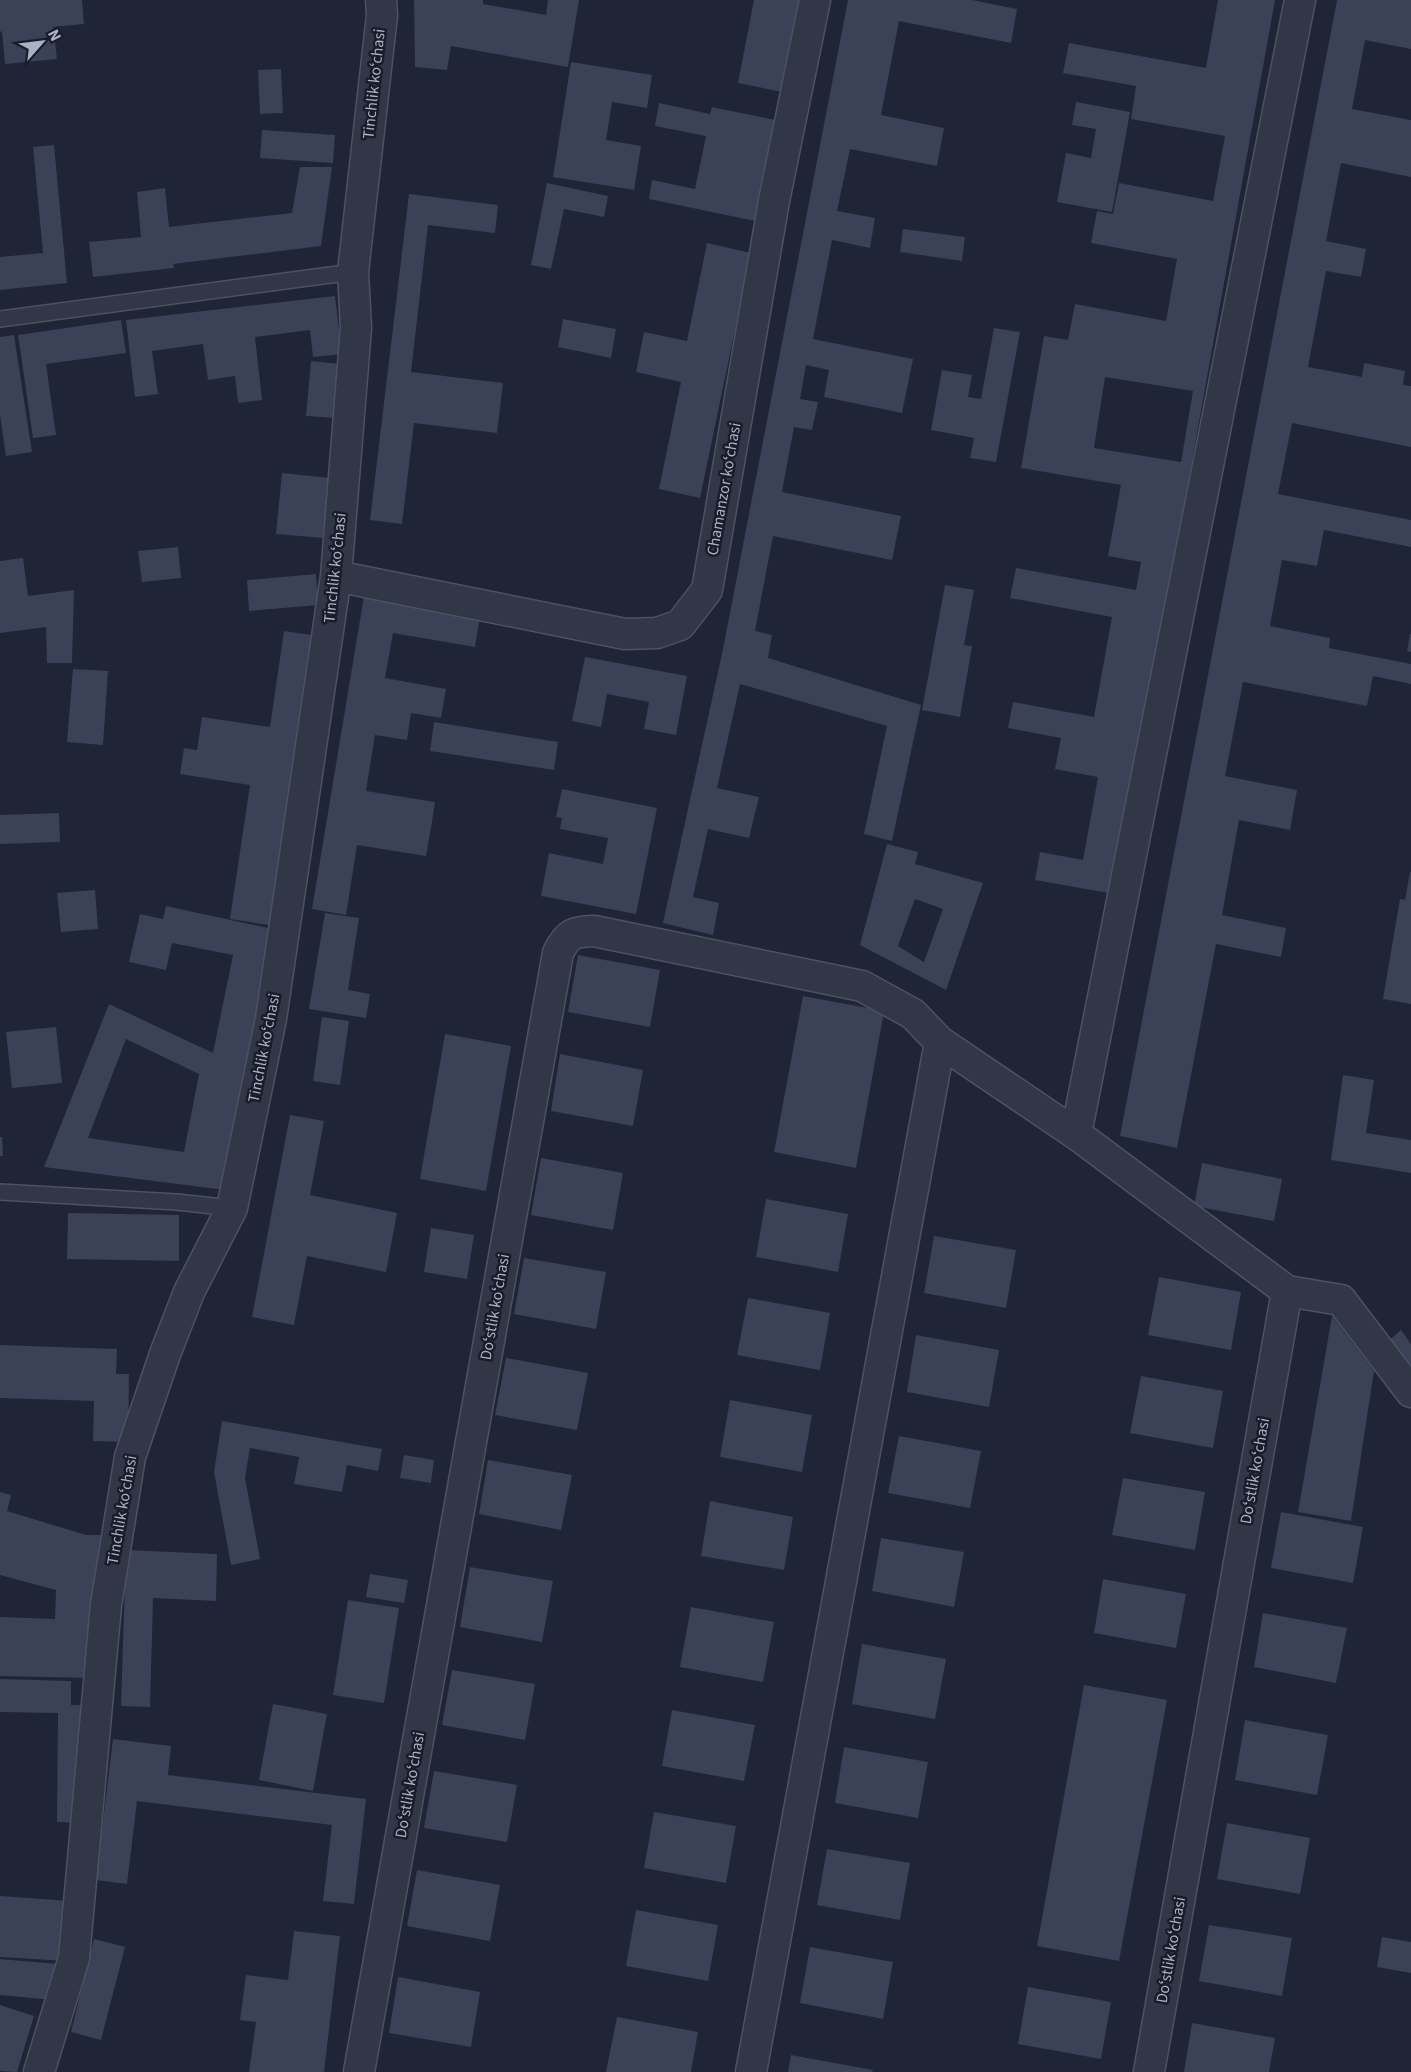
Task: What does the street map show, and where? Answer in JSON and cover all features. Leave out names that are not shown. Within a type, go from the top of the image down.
[{"type":"street","name":"Tinchlik koʻchasi","points":[[39,2072],[75,1958],[106,1605],[130,1457],[189,1292],[232,1208],[271,1019],[336,576],[356,328],[353,272],[381,0]]},
{"type":"street","name":"Chamanzor koʻchasi","points":[[336,576],[625,634],[657,633],[680,625],[707,590],[774,201],[815,0]]},
{"type":"street","points":[[1076,1134],[1300,0]]},
{"type":"street","name":"Doʻstlik koʻchasi","points":[[359,2072],[558,952],[565,939],[577,932],[594,931],[862,986],[913,1014],[940,1042],[1076,1134],[1287,1291],[1149,2072]]},
{"type":"street","points":[[751,2072],[940,1042]]},
{"type":"street","points":[[1287,1291],[1341,1300],[1411,1392]]},
{"type":"lane","points":[[0,319],[353,272]]},
{"type":"lane","points":[[0,1192],[177,1202],[232,1208]]},
{"type":"building","points":[[0,0],[82,0],[84,24],[53,27],[57,59],[5,64],[2,31],[0,32]]},
{"type":"building","points":[[414,0],[483,0],[483,4],[546,15],[548,0],[579,0],[568,67],[451,46],[447,70],[415,67]]},
{"type":"building","points":[[754,0],[800,0],[782,92],[738,83]]},
{"type":"building","points":[[848,0],[972,0],[1017,9],[1011,43],[899,21],[881,115],[944,128],[937,166],[850,149],[837,211],[875,218],[870,248],[832,240],[813,339],[913,359],[902,413],[824,397],[829,370],[806,365],[800,399],[818,402],[812,430],[794,427],[782,492],[901,516],[892,560],[773,536],[755,631],[772,635],[768,658],[921,705],[892,841],[864,834],[887,726],[740,684],[717,788],[759,797],[749,838],[708,829],[693,897],[719,903],[713,935],[663,923],[723,649]]},
{"type":"building","points":[[1218,0],[1275,0],[1114,894],[1035,880],[1040,852],[1083,860],[1098,777],[1055,769],[1061,738],[1008,728],[1013,702],[1094,717],[1112,617],[1010,598],[1016,568],[1136,590],[1141,562],[1108,556],[1121,485],[1021,468],[1044,336],[1068,340],[1075,304],[1166,321],[1177,259],[1091,243],[1097,211],[1113,214],[1119,183],[1213,201],[1225,136],[1131,119],[1136,86],[1063,73],[1069,43],[1206,68]],"holes":[[[1105,377],[1193,391],[1181,462],[1094,448]]]},
{"type":"building","points":[[1337,0],[1411,0],[1411,49],[1365,40],[1352,109],[1411,120],[1411,177],[1341,163],[1326,241],[1366,249],[1361,277],[1326,271],[1308,367],[1362,377],[1364,363],[1405,371],[1403,385],[1411,386],[1411,447],[1292,423],[1278,494],[1411,520],[1411,547],[1324,530],[1317,566],[1282,560],[1270,626],[1330,638],[1329,648],[1411,664],[1411,684],[1373,676],[1367,706],[1243,682],[1225,776],[1297,790],[1290,830],[1239,820],[1222,915],[1286,928],[1281,957],[1216,944],[1177,1148],[1120,1136]]},
{"type":"building","points":[[571,62],[652,75],[647,108],[612,102],[606,140],[641,146],[634,190],[553,177]]},
{"type":"building","points":[[281,69],[283,113],[260,114],[258,70]]},
{"type":"building","points":[[1076,102],[1130,112],[1112,212],[1057,202],[1066,153],[1091,158],[1096,129],[1072,125]]},
{"type":"building","points":[[659,103],[710,114],[712,107],[775,120],[755,221],[649,199],[652,180],[695,189],[706,136],[655,126]]},
{"type":"building","points":[[262,130],[335,135],[333,163],[260,158]]},
{"type":"building","points":[[54,145],[67,283],[0,290],[0,257],[43,253],[33,147]]},
{"type":"building","points":[[300,167],[332,167],[321,246],[173,264],[174,268],[93,277],[89,242],[141,237],[137,192],[165,188],[169,227],[292,213]]},
{"type":"building","points":[[547,183],[608,196],[604,217],[564,209],[551,269],[531,265]]},
{"type":"building","points":[[409,194],[498,205],[495,233],[428,225],[411,372],[503,383],[497,433],[414,423],[402,524],[370,520]]},
{"type":"building","points":[[903,229],[965,237],[962,261],[900,252]]},
{"type":"building","points":[[707,243],[751,253],[700,498],[659,489],[681,382],[636,372],[644,332],[687,341]]},
{"type":"building","points":[[335,296],[342,354],[313,357],[310,330],[255,337],[262,400],[238,403],[235,376],[208,380],[203,344],[152,351],[158,394],[135,397],[126,320]]},
{"type":"building","points":[[563,319],[616,329],[611,358],[558,347]]},
{"type":"building","points":[[121,320],[126,353],[46,364],[56,435],[33,438],[18,335]]},
{"type":"building","points":[[994,328],[1020,332],[996,462],[970,458],[974,438],[931,430],[942,370],[972,375],[968,397],[981,399]]},
{"type":"building","points":[[14,335],[32,452],[6,456],[0,415],[0,337]]},
{"type":"building","points":[[311,361],[340,364],[336,418],[306,416]]},
{"type":"building","points":[[282,473],[330,478],[324,538],[276,534]]},
{"type":"building","points":[[178,547],[181,578],[142,582],[138,551]]},
{"type":"building","points":[[23,558],[28,596],[74,590],[72,663],[47,663],[46,627],[0,633],[0,561]]},
{"type":"building","points":[[316,574],[318,605],[249,611],[247,580]]},
{"type":"building","points":[[945,585],[974,590],[964,645],[972,646],[960,717],[922,710]]},
{"type":"building","points":[[364,596],[480,616],[475,647],[393,633],[385,678],[446,689],[441,718],[411,713],[407,740],[375,735],[366,791],[435,802],[432,822],[426,856],[357,845],[346,915],[312,909]]},
{"type":"building","points":[[284,631],[312,635],[269,925],[230,919],[250,785],[180,774],[184,748],[197,750],[202,717],[270,727]]},
{"type":"building","points":[[1411,634],[1411,652],[1407,651]]},
{"type":"building","points":[[585,657],[687,676],[676,735],[644,729],[649,702],[607,694],[601,727],[572,721]]},
{"type":"building","points":[[73,669],[108,671],[103,745],[67,742]]},
{"type":"building","points":[[434,722],[558,742],[554,770],[430,751]]},
{"type":"building","points":[[562,789],[657,808],[636,914],[541,896],[549,853],[603,864],[608,838],[560,829],[562,818],[556,817]]},
{"type":"building","points":[[59,813],[60,842],[0,844],[0,815]]},
{"type":"building","points":[[887,844],[918,852],[915,864],[983,883],[946,990],[860,945]],"holes":[[[915,899],[943,909],[924,962],[898,946]]]},
{"type":"building","points":[[1410,872],[1411,1004],[1383,999],[1400,899],[1405,900]]},
{"type":"building","points":[[95,890],[98,929],[61,932],[57,893]]},
{"type":"building","points":[[166,906],[277,930],[225,1190],[44,1167],[109,1004],[213,1053],[233,955],[172,943],[166,970],[129,962],[140,914],[163,919]],"holes":[[[126,1039],[199,1074],[184,1152],[88,1138]]]},
{"type":"building","points":[[325,913],[359,918],[348,990],[370,994],[366,1018],[309,1009]]},
{"type":"building","points":[[578,955],[660,970],[650,1027],[568,1012]]},
{"type":"building","points":[[803,996],[884,1011],[856,1168],[774,1152]]},
{"type":"building","points":[[322,1017],[349,1021],[340,1085],[313,1081]]},
{"type":"building","points":[[56,1027],[62,1083],[12,1088],[6,1032]]},
{"type":"building","points":[[445,1034],[511,1046],[486,1191],[420,1179]]},
{"type":"building","points":[[560,1054],[643,1070],[633,1126],[551,1111]]},
{"type":"building","points":[[1343,1075],[1374,1080],[1366,1133],[1411,1140],[1411,1173],[1331,1160]]},
{"type":"building","points":[[290,1115],[324,1121],[310,1195],[397,1213],[386,1272],[307,1256],[294,1325],[252,1317]]},
{"type":"building","points":[[0,1137],[2,1137],[3,1156],[0,1156]]},
{"type":"building","points":[[541,1158],[623,1173],[613,1230],[531,1215]]},
{"type":"building","points":[[1202,1163],[1282,1179],[1274,1221],[1194,1206]]},
{"type":"building","points":[[766,1199],[848,1214],[838,1272],[756,1257]]},
{"type":"building","points":[[68,1213],[179,1215],[179,1261],[67,1259]]},
{"type":"building","points":[[431,1228],[474,1235],[467,1279],[424,1272]]},
{"type":"building","points":[[934,1236],[1016,1250],[1006,1308],[924,1293]]},
{"type":"building","points":[[524,1258],[606,1272],[596,1329],[514,1314]]},
{"type":"building","points":[[1159,1277],[1241,1292],[1231,1350],[1148,1335]]},
{"type":"building","points":[[748,1298],[830,1313],[820,1370],[737,1355]]},
{"type":"building","points":[[1332,1316],[1374,1371],[1351,1521],[1298,1512]]},
{"type":"building","points":[[1401,1330],[1411,1344],[1411,1380],[1386,1343]]},
{"type":"building","points":[[916,1335],[999,1350],[989,1407],[907,1392]]},
{"type":"building","points":[[0,1345],[117,1349],[116,1374],[129,1374],[128,1442],[93,1441],[94,1401],[0,1398]]},
{"type":"building","points":[[506,1358],[588,1373],[577,1430],[495,1415]]},
{"type":"building","points":[[1141,1376],[1223,1391],[1213,1448],[1130,1433]]},
{"type":"building","points":[[730,1400],[812,1415],[802,1472],[720,1457]]},
{"type":"building","points":[[222,1421],[382,1449],[378,1471],[347,1465],[342,1492],[294,1484],[299,1457],[250,1448],[245,1478],[260,1559],[231,1565],[214,1472]]},
{"type":"building","points":[[899,1436],[981,1451],[970,1508],[888,1493]]},
{"type":"building","points":[[404,1455],[434,1460],[431,1483],[400,1478]]},
{"type":"building","points":[[488,1460],[572,1475],[561,1530],[479,1514]]},
{"type":"building","points":[[1123,1478],[1205,1492],[1195,1550],[1112,1535]]},
{"type":"building","points":[[0,1492],[11,1495],[7,1511],[86,1535],[101,1535],[93,1678],[0,1676],[0,1617],[55,1619],[56,1590],[0,1575]]},
{"type":"building","points":[[710,1501],[793,1517],[784,1570],[701,1556]]},
{"type":"building","points":[[1281,1512],[1363,1527],[1353,1583],[1271,1568]]},
{"type":"building","points":[[881,1538],[964,1552],[954,1607],[872,1591]]},
{"type":"building","points":[[126,1550],[217,1554],[216,1601],[153,1598],[150,1707],[121,1706]]},
{"type":"building","points":[[470,1567],[553,1581],[542,1642],[460,1627]]},
{"type":"building","points":[[370,1574],[408,1580],[404,1603],[366,1597]]},
{"type":"building","points":[[1103,1579],[1186,1594],[1176,1648],[1094,1633]]},
{"type":"building","points":[[348,1600],[399,1608],[384,1703],[333,1695]]},
{"type":"building","points":[[691,1607],[774,1622],[763,1682],[680,1667]]},
{"type":"building","points":[[1263,1613],[1347,1628],[1336,1683],[1254,1667]]},
{"type":"building","points":[[862,1644],[946,1659],[935,1719],[852,1704]]},
{"type":"building","points":[[452,1670],[535,1684],[525,1740],[442,1725]]},
{"type":"building","points":[[0,1679],[71,1681],[71,1705],[83,1705],[81,1823],[57,1822],[58,1713],[0,1712]]},
{"type":"building","points":[[1084,1685],[1167,1700],[1119,1961],[1037,1946]]},
{"type":"building","points":[[273,1704],[327,1714],[313,1791],[259,1780]]},
{"type":"building","points":[[672,1710],[755,1725],[744,1781],[662,1766]]},
{"type":"building","points":[[1245,1720],[1328,1735],[1317,1795],[1235,1780]]},
{"type":"building","points":[[113,1739],[171,1746],[168,1775],[366,1799],[354,1904],[323,1901],[332,1825],[137,1801],[127,1884],[96,1880]]},
{"type":"building","points":[[844,1747],[928,1762],[918,1818],[835,1803]]},
{"type":"building","points":[[434,1771],[517,1785],[507,1842],[424,1828]]},
{"type":"building","points":[[654,1812],[736,1826],[726,1883],[644,1868]]},
{"type":"building","points":[[1227,1823],[1310,1838],[1300,1894],[1217,1879]]},
{"type":"building","points":[[827,1849],[910,1863],[900,1920],[817,1905]]},
{"type":"building","points":[[417,1870],[500,1885],[490,1941],[407,1926]]},
{"type":"building","points":[[0,1896],[70,1901],[66,1961],[0,1957]]},
{"type":"building","points":[[636,1910],[718,1925],[708,1981],[626,1966]]},
{"type":"building","points":[[1209,1925],[1292,1938],[1282,1996],[1199,1981]]},
{"type":"building","points":[[294,1931],[340,1936],[324,2072],[249,2072],[256,2022],[240,2020],[246,1975],[288,1980]]},
{"type":"building","points":[[1382,1937],[1411,1942],[1411,1973],[1377,1967]]},
{"type":"building","points":[[94,1939],[125,1947],[101,2040],[71,2032]]},
{"type":"building","points":[[810,1947],[893,1962],[883,2019],[800,2003]]},
{"type":"building","points":[[0,1959],[57,1964],[54,2000],[0,1995]]},
{"type":"building","points":[[398,1977],[480,1992],[471,2047],[389,2033]]},
{"type":"building","points":[[1028,1987],[1111,2002],[1101,2059],[1018,2044]]},
{"type":"building","points":[[0,2005],[34,2016],[17,2072],[0,2071]]},
{"type":"building","points":[[617,2017],[698,2032],[691,2072],[606,2072]]},
{"type":"building","points":[[1192,2023],[1275,2038],[1269,2072],[1184,2072]]},
{"type":"building","points":[[791,2055],[873,2070],[872,2072],[788,2072]]}]
